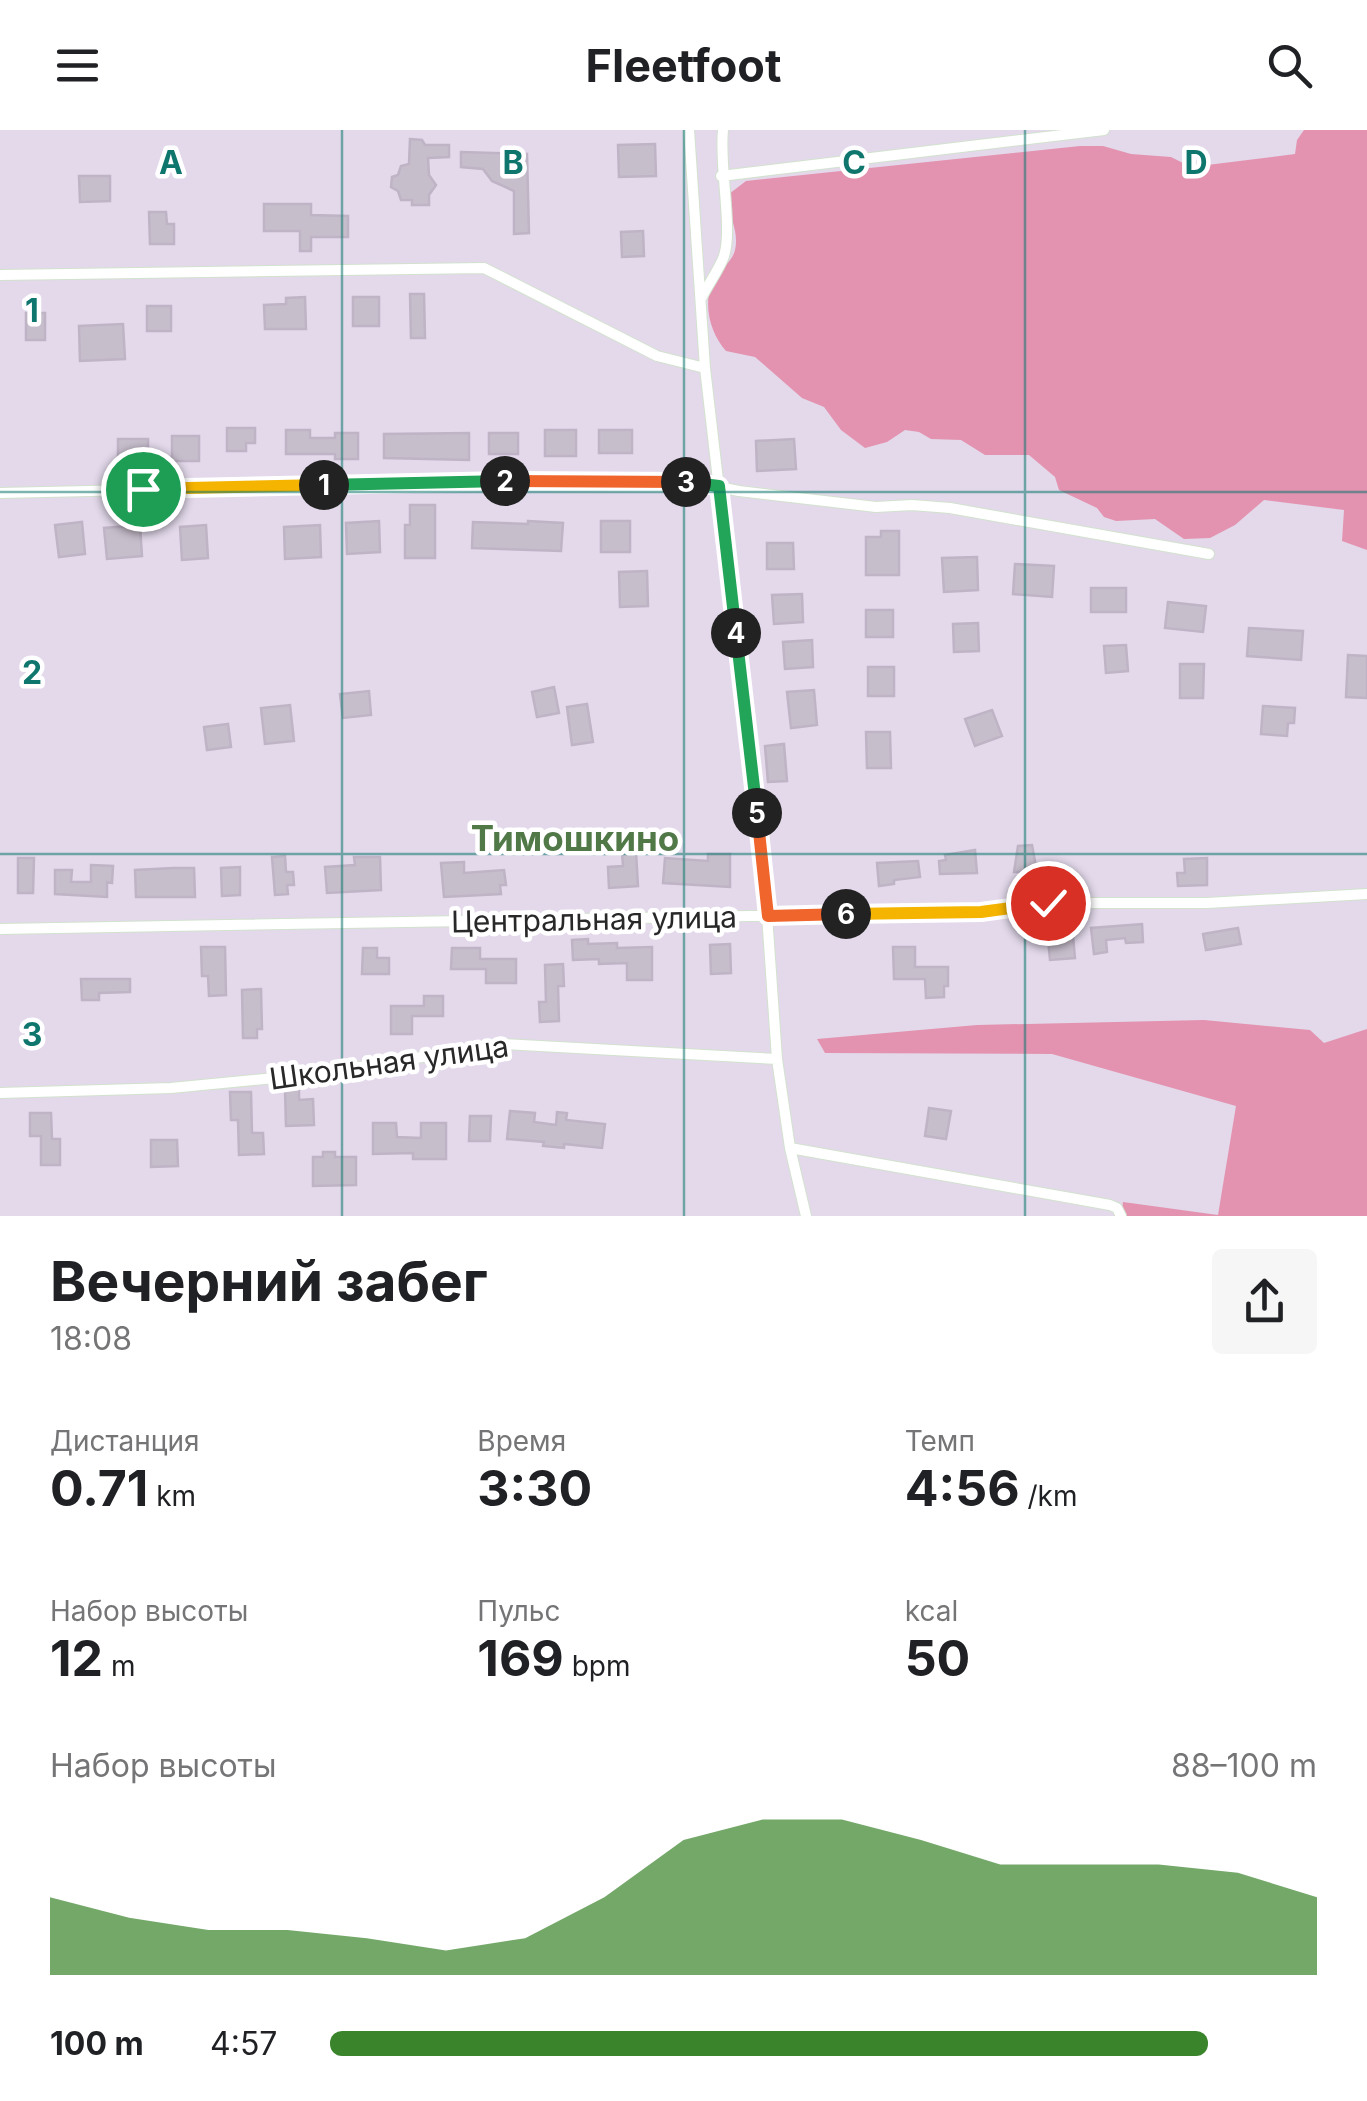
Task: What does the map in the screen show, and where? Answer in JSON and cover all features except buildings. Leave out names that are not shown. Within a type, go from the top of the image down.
[{"type":"street","points":[[688,130],[705,368],[768,916],[777,1059],[790,1148],[806,1216]]},
{"type":"street","points":[[701,298],[724,256],[723,130]]},
{"type":"street","points":[[721,176],[1104,130]]},
{"type":"street","points":[[0,275],[484,268],[657,356],[705,368]]},
{"type":"street","points":[[0,492],[526,481],[693,482],[876,508],[950,508],[1210,554]]},
{"type":"street","name":"Центральная улица","points":[[0,929],[981,912],[1048,903],[1207,904],[1367,894]]},
{"type":"street","name":"Школьная улица","points":[[0,1093],[171,1088],[317,1074],[502,1044],[777,1059]]},
{"type":"street","points":[[790,1148],[1110,1205],[1120,1216]]},
{"type":"shaded area","points":[[1304,130],[1367,130],[1367,550],[1342,541],[1344,510],[1264,500],[1235,525],[1210,538],[1184,539],[1155,519],[1116,521],[1104,517],[1097,508],[1059,490],[1055,477],[1029,455],[985,455],[961,440],[931,439],[905,430],[887,442],[865,448],[841,430],[824,407],[802,398],[755,357],[726,351],[711,325],[711,285],[732,257],[736,243],[729,194],[746,181],[1080,146],[1171,157],[1191,167],[1295,154],[1297,140]]},
{"type":"shaded area","points":[[1204,1020],[1310,1030],[1324,1043],[1367,1029],[1367,1216],[1121,1216],[1123,1202],[1218,1215],[1236,1106],[1052,1054],[825,1053],[817,1039],[977,1025]]},
{"type":"district","name":"Тимошкино","points":[[575,838]]},
{"type":"route","points":[[143,489],[526,481],[693,482],[719,486],[768,916],[981,912],[1048,903]]}]
